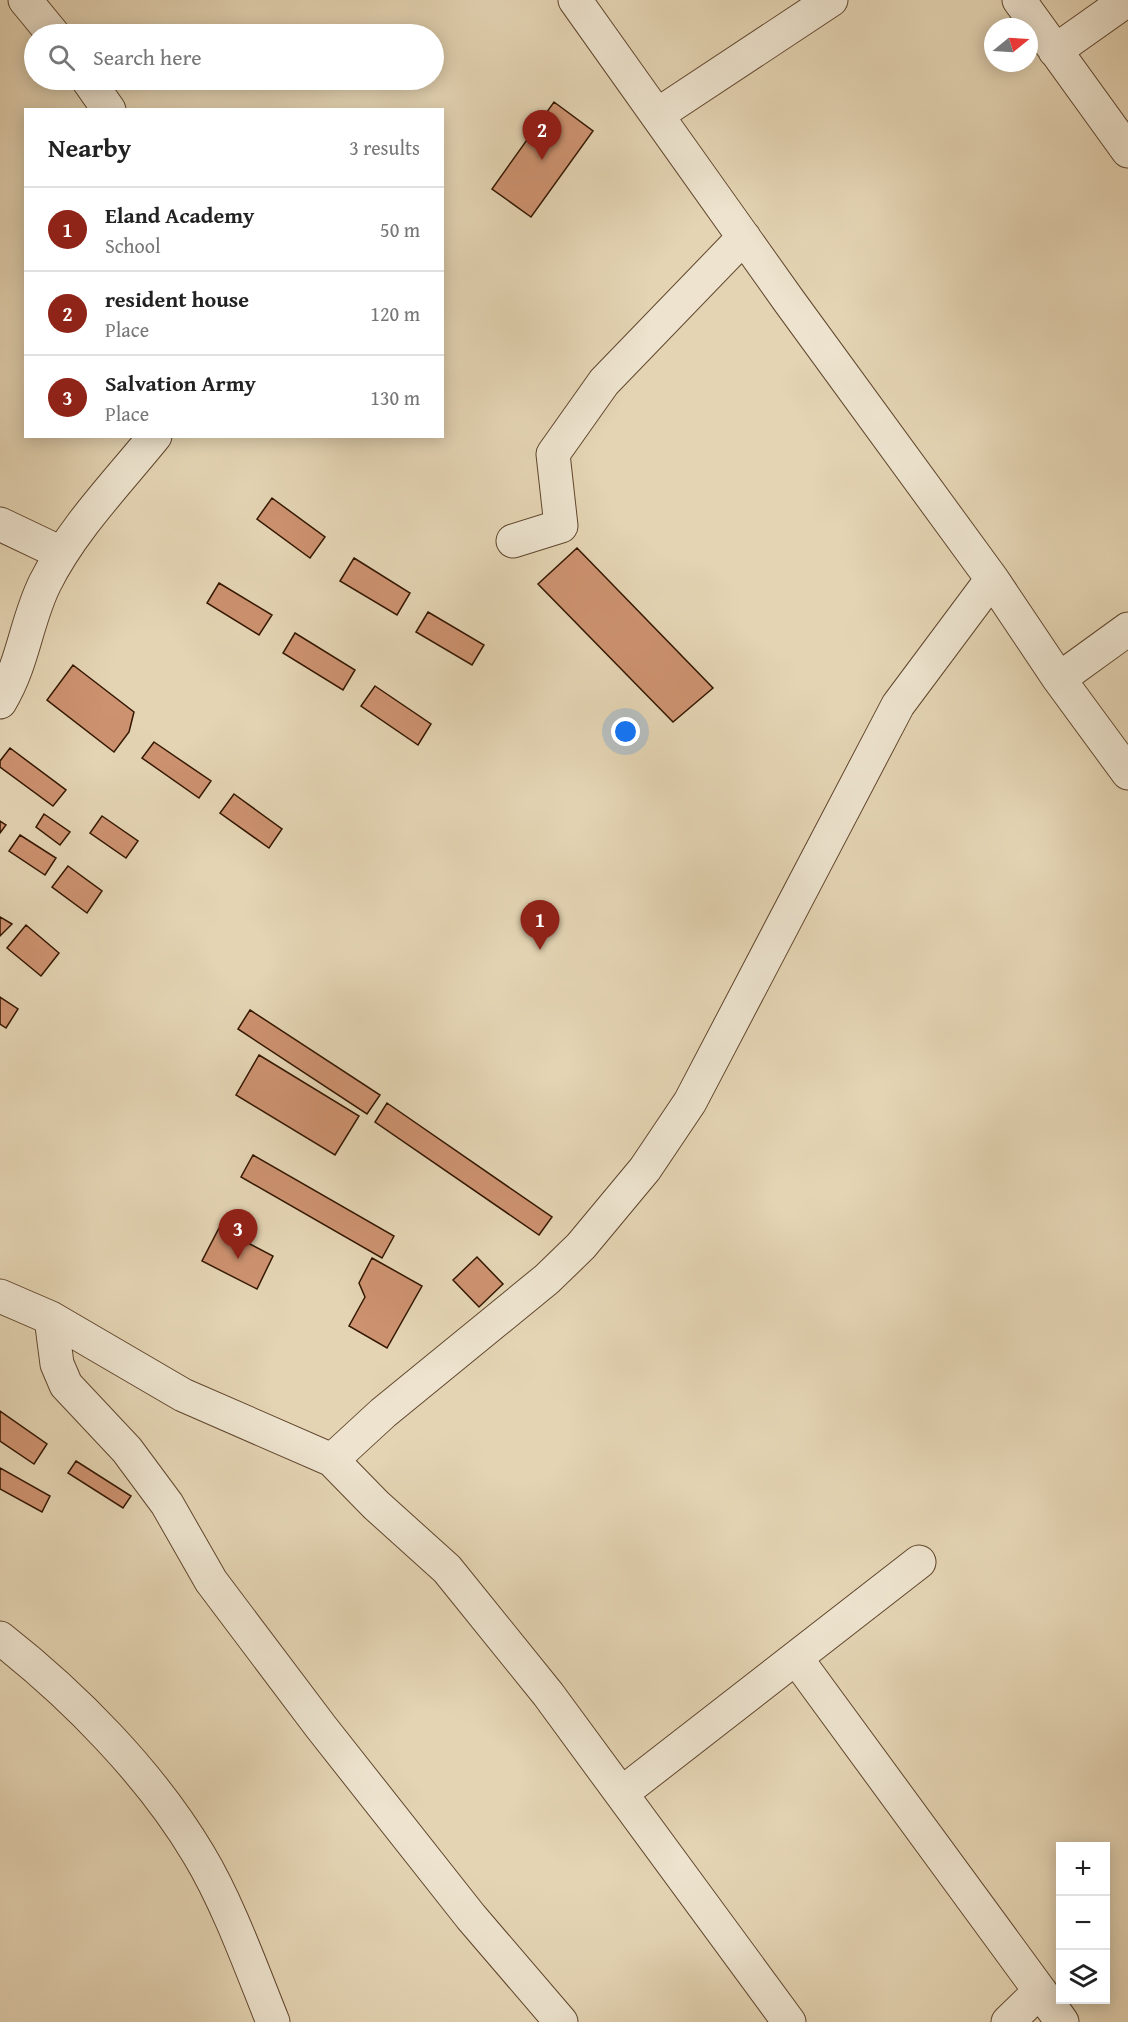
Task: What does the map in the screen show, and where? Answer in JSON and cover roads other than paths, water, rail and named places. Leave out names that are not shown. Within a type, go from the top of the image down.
[{"type":"street","points":[[25,0],[45,24]]},
{"type":"street","points":[[575,0],[992,579],[1059,678],[1128,773]]},
{"type":"street","points":[[657,115],[831,0]]},
{"type":"street","points":[[1019,0],[1128,151]]},
{"type":"street","points":[[1055,51],[1127,0]]},
{"type":"street","points":[[95,90],[108,108]]},
{"type":"street","points":[[513,541],[561,526],[553,454],[604,382],[744,237]]},
{"type":"street","points":[[0,702],[14,678],[44,585],[61,553],[152,438]]},
{"type":"street","points":[[0,524],[61,553]]},
{"type":"street","points":[[332,1460],[383,1413],[546,1279],[581,1246],[645,1170],[690,1102],[898,705],[992,579]]},
{"type":"street","points":[[1059,678],[1128,629]]},
{"type":"street","points":[[0,1296],[51,1318],[183,1395],[332,1460],[376,1505],[447,1569],[548,1694],[789,2022]]},
{"type":"street","points":[[51,1318],[57,1364],[66,1385],[127,1450],[167,1504],[210,1581],[321,1727],[471,1917],[561,2022]]},
{"type":"street","points":[[622,1793],[919,1562]]},
{"type":"street","points":[[0,1638],[31,1662],[122,1752],[176,1819],[205,1866],[273,2022]]},
{"type":"street","points":[[796,1658],[1062,2022]]},
{"type":"street","points":[[1008,2022],[1040,1991]]},
{"type":"place","name":"resident house","points":[[542,160]]},
{"type":"place","name":"Eland Academy","points":[[540,950]]},
{"type":"place","name":"Salvation Army","points":[[238,1259]]}]
